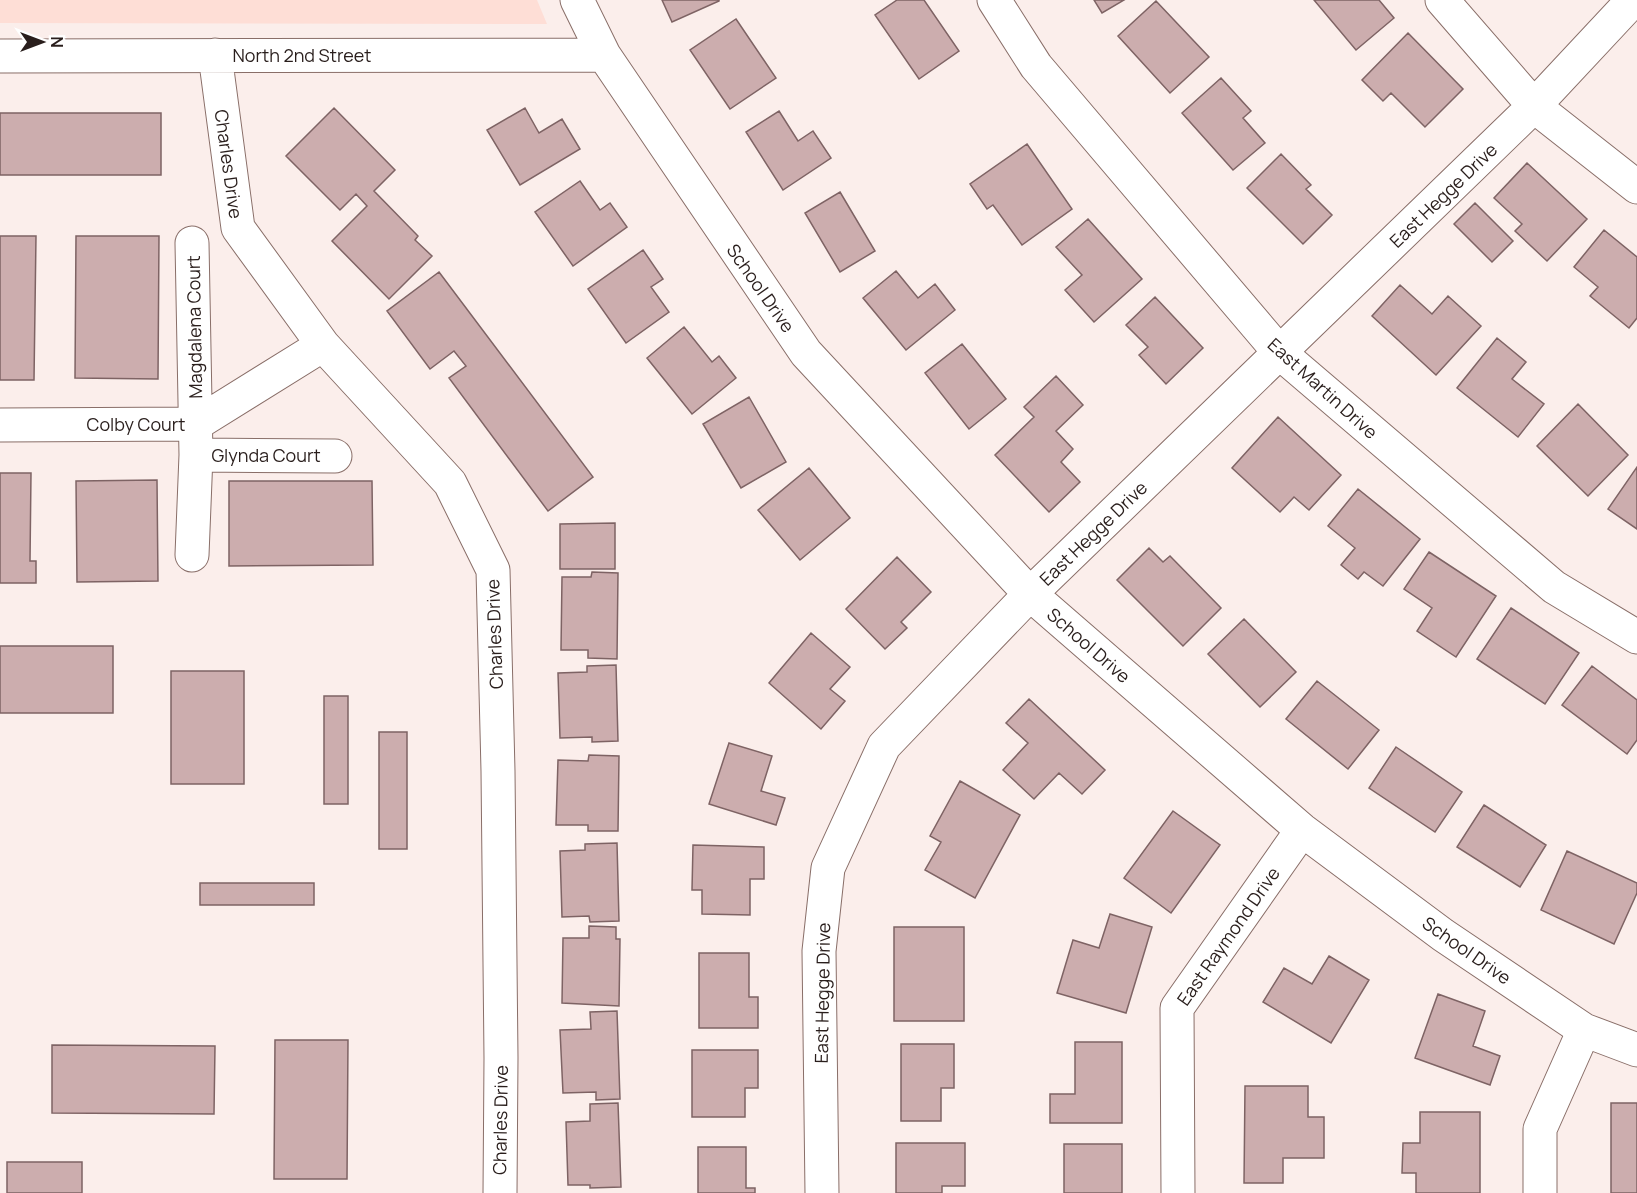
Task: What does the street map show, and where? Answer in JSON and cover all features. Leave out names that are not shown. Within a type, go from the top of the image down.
[{"type":"street","name":"School Drive","points":[[577,0],[604,56],[806,353],[1030,594],[1302,830],[1443,935],[1584,1029],[1637,1050]]},
{"type":"street","name":"East Martin Drive","points":[[994,0],[1036,66],[1280,353],[1554,587],[1637,637]]},
{"type":"street","points":[[1442,0],[1534,106],[1637,187]]},
{"type":"street","name":"East Hegge Drive","points":[[822,1193],[819,951],[828,868],[884,746],[1030,594],[1534,106],[1633,0]]},
{"type":"street","name":"Charles Drive","points":[[215,55],[238,228],[323,345],[450,483],[493,570],[501,1046],[500,1193]]},
{"type":"street","name":"North 2nd Street","points":[[0,56],[604,56]]},
{"type":"street","name":"Magdalena Court","points":[[192,243],[196,439],[192,555]]},
{"type":"street","name":"Colby Court","points":[[0,425],[196,439],[323,345]]},
{"type":"street","name":"Glynda Court","points":[[196,439],[335,456]]},
{"type":"street","name":"East Raymond Drive","points":[[1178,1193],[1177,1008],[1302,830]]},
{"type":"street","points":[[1540,1193],[1540,1129],[1584,1029]]},
{"type":"shaded area","points":[[0,0],[537,0],[547,24],[0,23]]},
{"type":"building","points":[[662,0],[719,0],[719,1],[672,22]]},
{"type":"building","points":[[897,0],[924,0],[959,51],[919,79],[875,15]]},
{"type":"building","points":[[1094,0],[1124,0],[1102,13]]},
{"type":"building","points":[[1314,0],[1379,0],[1394,18],[1356,50]]},
{"type":"building","points":[[1156,1],[1209,57],[1170,93],[1118,36]]},
{"type":"building","points":[[736,19],[776,78],[730,109],[690,50]]},
{"type":"building","points":[[1408,33],[1463,89],[1425,127],[1391,93],[1383,101],[1362,80]]},
{"type":"building","points":[[1221,78],[1251,111],[1243,118],[1265,143],[1233,170],[1182,113]]},
{"type":"building","points":[[334,108],[395,170],[374,191],[418,236],[415,240],[432,256],[389,299],[332,241],[367,206],[356,194],[340,210],[286,156]]},
{"type":"building","points":[[525,108],[539,133],[562,119],[580,149],[520,185],[487,130]]},
{"type":"building","points":[[779,111],[798,141],[813,131],[831,158],[783,190],[746,132]]},
{"type":"building","points":[[0,113],[161,113],[161,175],[0,175]]},
{"type":"building","points":[[1027,144],[1072,209],[1022,245],[993,205],[987,209],[970,184]]},
{"type":"building","points":[[1281,154],[1311,185],[1306,189],[1332,215],[1303,244],[1247,188]]},
{"type":"building","points":[[1527,163],[1587,219],[1547,261],[1515,231],[1522,224],[1494,198]]},
{"type":"building","points":[[580,181],[600,210],[610,203],[627,227],[573,266],[535,212]]},
{"type":"building","points":[[840,192],[875,251],[840,272],[805,213]]},
{"type":"building","points":[[1475,203],[1513,241],[1492,262],[1454,224]]},
{"type":"building","points":[[1088,219],[1142,279],[1094,322],[1065,290],[1082,275],[1056,247]]},
{"type":"building","points":[[1604,230],[1637,257],[1637,318],[1629,328],[1590,296],[1598,287],[1574,267]]},
{"type":"building","points":[[0,236],[36,236],[34,380],[0,380]]},
{"type":"building","points":[[76,236],[159,236],[158,379],[75,378]]},
{"type":"building","points":[[643,250],[663,279],[651,287],[669,312],[626,343],[588,289]]},
{"type":"building","points":[[896,271],[918,298],[935,284],[955,310],[906,350],[863,298]]},
{"type":"building","points":[[439,272],[593,477],[548,511],[449,378],[466,366],[454,351],[430,369],[387,311]]},
{"type":"building","points":[[1400,285],[1432,314],[1448,296],[1481,326],[1436,375],[1372,316]]},
{"type":"building","points":[[1155,297],[1203,348],[1166,384],[1139,355],[1148,347],[1126,325]]},
{"type":"building","points":[[684,327],[712,362],[719,356],[736,378],[692,414],[647,358]]},
{"type":"building","points":[[1497,338],[1526,362],[1512,379],[1544,404],[1518,437],[1457,388]]},
{"type":"building","points":[[962,344],[1006,399],[969,429],[925,373]]},
{"type":"building","points":[[1056,376],[1083,405],[1056,431],[1073,449],[1061,462],[1080,482],[1049,512],[995,455],[1034,417],[1024,407]]},
{"type":"building","points":[[749,397],[786,462],[741,488],[703,424]]},
{"type":"building","points":[[1578,404],[1628,455],[1588,496],[1537,446]]},
{"type":"building","points":[[1278,417],[1341,475],[1309,510],[1294,497],[1280,512],[1232,468]]},
{"type":"building","points":[[1637,467],[1637,529],[1608,509]]},
{"type":"building","points":[[809,468],[850,518],[800,560],[758,510]]},
{"type":"building","points":[[0,473],[31,473],[30,561],[36,561],[36,583],[0,583]]},
{"type":"building","points":[[157,480],[158,581],[77,582],[76,481]]},
{"type":"building","points":[[229,481],[372,481],[373,565],[229,566]]},
{"type":"building","points":[[1358,489],[1420,539],[1383,586],[1364,572],[1358,579],[1341,565],[1355,548],[1328,526]]},
{"type":"building","points":[[615,523],[615,569],[560,569],[560,524]]},
{"type":"building","points":[[1149,548],[1163,562],[1170,556],[1221,608],[1183,646],[1117,580]]},
{"type":"building","points":[[1429,552],[1496,596],[1456,657],[1417,631],[1432,608],[1404,589]]},
{"type":"building","points":[[897,557],[931,592],[901,622],[907,628],[885,649],[846,609]]},
{"type":"building","points":[[592,572],[618,573],[617,659],[588,658],[588,650],[561,650],[562,577],[591,577]]},
{"type":"building","points":[[1511,608],[1579,653],[1545,704],[1477,659]]},
{"type":"building","points":[[1244,619],[1296,672],[1260,707],[1208,654]]},
{"type":"building","points":[[811,633],[850,667],[830,689],[845,701],[821,729],[769,683]]},
{"type":"building","points":[[0,646],[113,646],[113,713],[0,713]]},
{"type":"building","points":[[616,665],[618,741],[592,742],[592,737],[560,738],[558,673],[587,672],[587,666]]},
{"type":"building","points":[[1592,666],[1637,700],[1637,740],[1627,754],[1562,705]]},
{"type":"building","points":[[171,671],[244,671],[244,784],[171,784]]},
{"type":"building","points":[[1317,681],[1379,730],[1348,769],[1286,719]]},
{"type":"building","points":[[324,696],[348,696],[348,804],[324,804]]},
{"type":"building","points":[[1029,699],[1105,770],[1082,794],[1059,773],[1034,799],[1003,770],[1028,743],[1006,723]]},
{"type":"building","points":[[379,732],[407,732],[407,849],[379,849]]},
{"type":"building","points":[[729,743],[772,756],[761,791],[785,798],[776,825],[709,804]]},
{"type":"building","points":[[1396,747],[1462,792],[1435,832],[1369,788]]},
{"type":"building","points":[[589,755],[619,756],[618,831],[588,831],[588,825],[556,825],[558,760],[588,761]]},
{"type":"building","points":[[960,781],[1020,815],[975,898],[925,870],[941,842],[930,836]]},
{"type":"building","points":[[1484,805],[1546,845],[1520,887],[1457,847]]},
{"type":"building","points":[[1173,811],[1220,845],[1171,913],[1124,878]]},
{"type":"building","points":[[617,843],[619,921],[590,922],[589,916],[562,917],[560,851],[585,850],[585,844]]},
{"type":"building","points":[[693,845],[764,847],[764,879],[750,879],[750,915],[702,914],[702,890],[692,890]]},
{"type":"building","points":[[1567,851],[1637,883],[1637,893],[1614,944],[1541,910]]},
{"type":"building","points":[[200,883],[314,883],[314,905],[200,905]]},
{"type":"building","points":[[1110,914],[1152,927],[1126,1013],[1057,993],[1073,940],[1099,948]]},
{"type":"building","points":[[589,926],[616,927],[616,939],[620,939],[619,1006],[562,1003],[563,938],[589,938]]},
{"type":"building","points":[[894,927],[964,927],[964,1021],[894,1021]]},
{"type":"building","points":[[699,953],[749,953],[749,997],[758,997],[758,1028],[699,1028]]},
{"type":"building","points":[[1329,956],[1369,980],[1331,1043],[1263,1002],[1284,968],[1312,984]]},
{"type":"building","points":[[1438,994],[1485,1011],[1473,1046],[1500,1056],[1490,1085],[1415,1058]]},
{"type":"building","points":[[617,1011],[620,1099],[596,1100],[596,1092],[563,1093],[560,1030],[591,1029],[590,1012]]},
{"type":"building","points":[[275,1040],[348,1040],[347,1179],[274,1179]]},
{"type":"building","points":[[1075,1042],[1122,1042],[1122,1123],[1050,1123],[1050,1094],[1075,1094]]},
{"type":"building","points":[[901,1044],[954,1044],[954,1088],[941,1088],[941,1121],[901,1121]]},
{"type":"building","points":[[52,1045],[215,1046],[214,1114],[52,1113]]},
{"type":"building","points":[[692,1050],[758,1050],[758,1088],[745,1088],[745,1117],[692,1117]]},
{"type":"building","points":[[1245,1086],[1308,1086],[1308,1117],[1324,1117],[1324,1158],[1283,1158],[1283,1183],[1244,1183]]},
{"type":"building","points":[[618,1103],[621,1187],[590,1188],[590,1185],[568,1185],[566,1122],[590,1121],[590,1104]]},
{"type":"building","points":[[1611,1103],[1637,1103],[1637,1193],[1611,1193]]},
{"type":"building","points":[[1420,1112],[1480,1112],[1480,1193],[1416,1193],[1416,1173],[1402,1173],[1403,1143],[1420,1143]]},
{"type":"building","points":[[896,1143],[965,1143],[965,1186],[942,1186],[942,1193],[896,1193]]},
{"type":"building","points":[[1064,1144],[1122,1144],[1122,1193],[1064,1193]]},
{"type":"building","points":[[698,1147],[746,1147],[746,1188],[755,1188],[755,1193],[698,1193]]},
{"type":"building","points":[[7,1162],[82,1162],[82,1193],[7,1193]]}]
